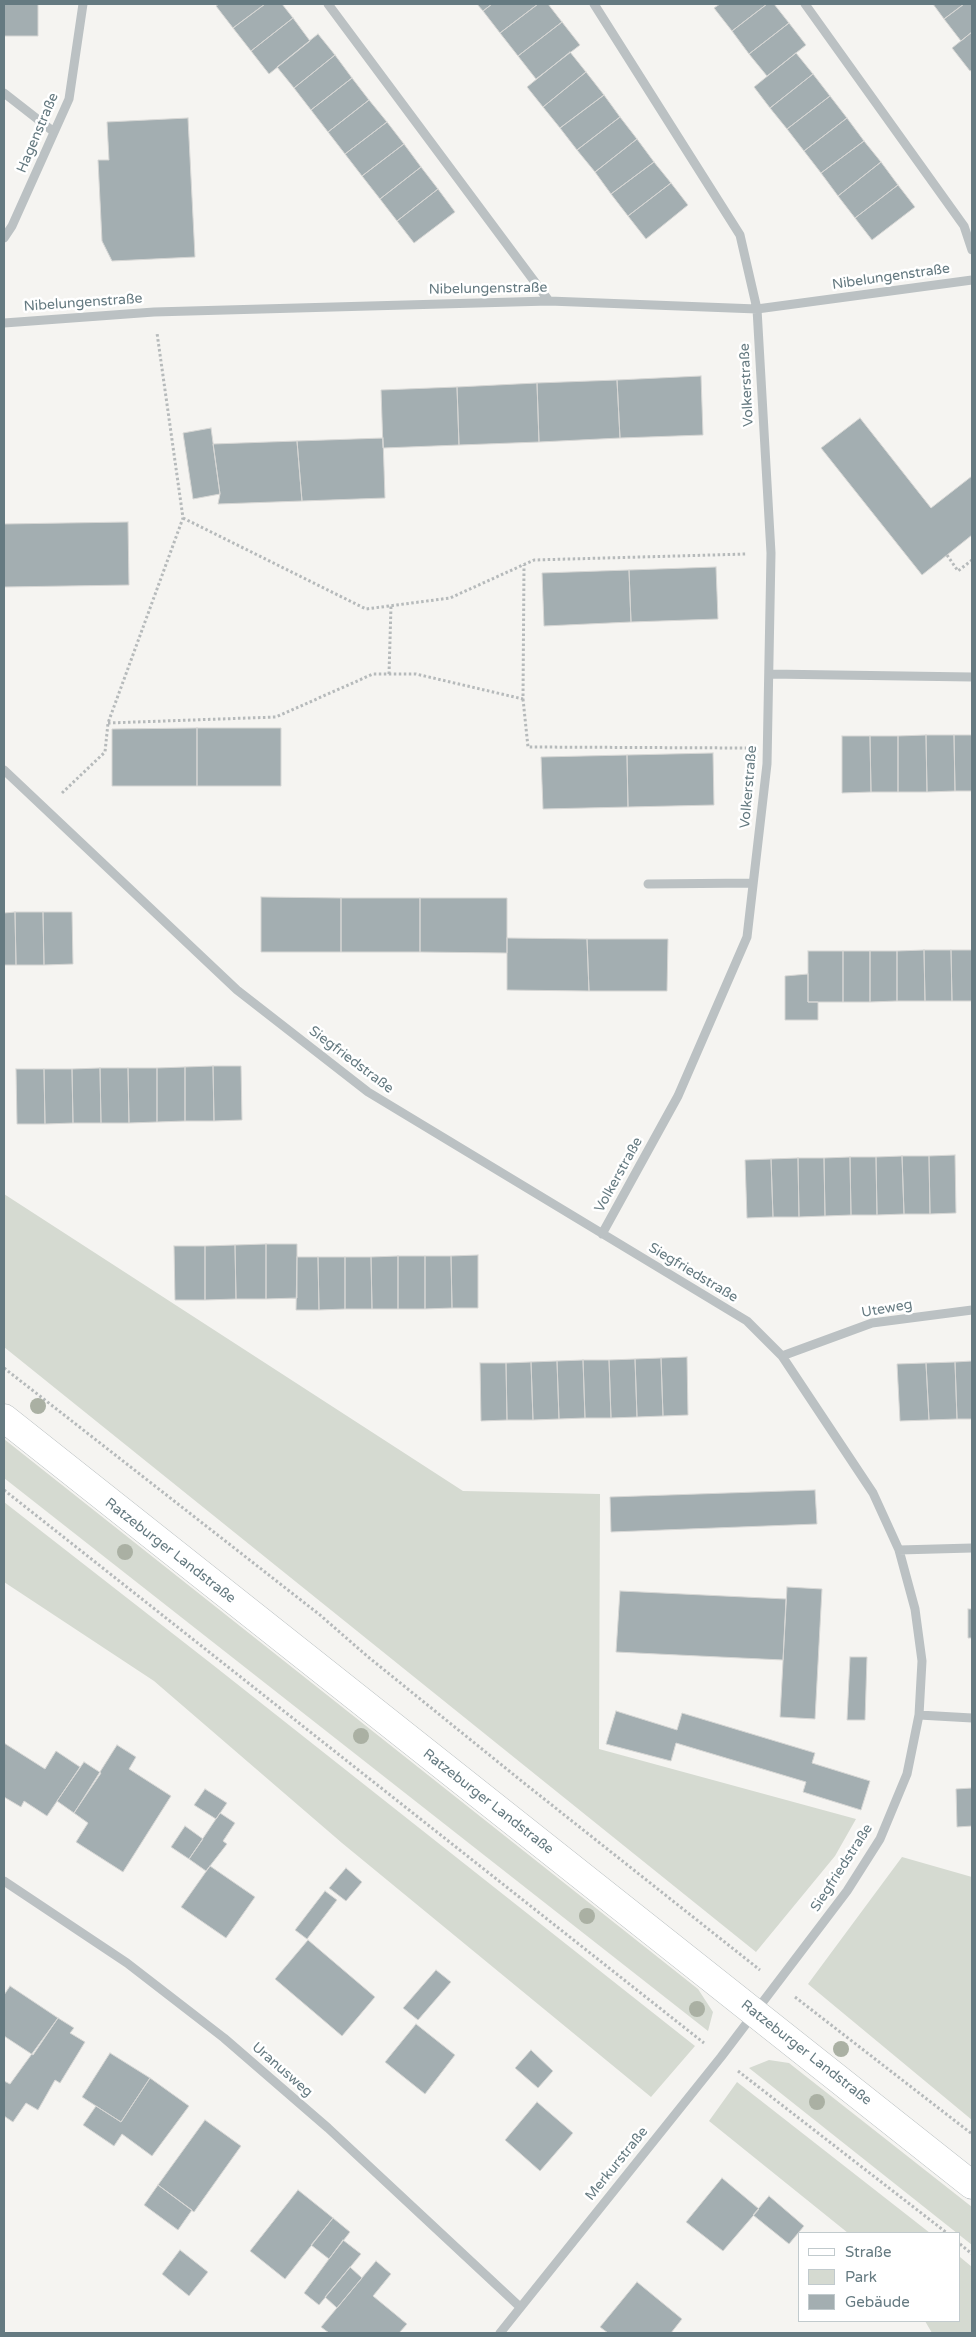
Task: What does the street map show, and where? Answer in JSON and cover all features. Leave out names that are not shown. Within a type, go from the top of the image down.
[{"type":"main road","name":"Ratzeburger Landstraße","points":[[4,1418],[972,2185]]},
{"type":"street","name":"Hagenstraße","points":[[4,238],[12,226],[69,99],[84,4]]},
{"type":"street","points":[[328,4],[549,301]]},
{"type":"street","name":"Volkerstraße","points":[[594,4],[740,235],[756,309],[771,553],[768,748],[747,937],[678,1096],[602,1234]]},
{"type":"street","points":[[805,4],[964,226],[972,250]]},
{"type":"street","points":[[4,93],[54,132]]},
{"type":"street","name":"Nibelungenstraße","points":[[4,323],[154,312],[549,301],[756,309],[972,280]]},
{"type":"street","points":[[769,674],[972,677]]},
{"type":"street","name":"Siegfriedstraße","points":[[4,770],[238,990],[368,1092],[747,1321],[782,1356],[873,1493],[899,1550],[915,1609],[921,1653],[919,1715],[907,1774],[880,1839],[847,1891],[754,2011]]},
{"type":"street","points":[[648,884],[753,883]]},
{"type":"street","name":"Uteweg","points":[[782,1356],[872,1323],[972,1310]]},
{"type":"street","points":[[899,1550],[972,1548]]},
{"type":"street","points":[[919,1715],[972,1718]]},
{"type":"street","name":"Uranusweg","points":[[4,1881],[127,1963],[224,2038],[328,2128],[520,2307]]},
{"type":"street","name":"Merkurstraße","points":[[500,2333],[721,2057],[754,2011]]},
{"type":"path","points":[[45,809],[106,752],[108,723],[183,518],[154,312]]},
{"type":"path","points":[[183,518],[366,609],[450,598],[534,560],[771,553]]},
{"type":"path","points":[[947,555],[958,571],[972,560]]},
{"type":"path","points":[[524,565],[523,699],[528,747],[768,748]]},
{"type":"path","points":[[389,674],[391,606]]},
{"type":"path","points":[[108,723],[276,717],[373,674],[416,674],[523,699]]},
{"type":"path","points":[[4,1368],[320,1615],[367,1656],[516,1777],[972,2134]]},
{"type":"path","points":[[4,1490],[721,2057],[946,2232]]},
{"type":"path","points":[[961,2245],[972,2254]]},
{"type":"green space","points":[[4,1194],[463,1491],[600,1494],[599,1749],[856,1819],[835,1856],[756,1952],[4,1347]]},
{"type":"green space","points":[[4,1439],[698,1989],[713,2012],[708,2031],[4,1478]]},
{"type":"green space","points":[[4,1502],[695,2046],[651,2097],[342,1843],[154,1681],[4,1582]]},
{"type":"green space","points":[[902,1857],[972,1877],[972,2120],[808,1984]]},
{"type":"green space","points":[[769,2060],[789,2063],[972,2207],[972,2245],[961,2236],[961,2232],[956,2232],[749,2068]]},
{"type":"green space","points":[[737,2082],[929,2232],[847,2232],[709,2121]]},
{"type":"green space","points":[[961,2258],[972,2267],[972,2333],[932,2333],[926,2322],[961,2322]]},
{"type":"building","points":[[4,4],[38,4],[38,36],[4,36]]},
{"type":"building","points":[[219,4],[265,4],[233,28],[216,6]]},
{"type":"building","points":[[265,4],[282,4],[293,18],[251,51],[233,28]]},
{"type":"building","points":[[477,4],[492,4],[483,11]]},
{"type":"building","points":[[492,4],[538,4],[500,33],[483,11]]},
{"type":"building","points":[[538,4],[548,4],[562,22],[518,56],[500,33]]},
{"type":"building","points":[[720,4],[767,4],[732,31],[714,8]]},
{"type":"building","points":[[767,4],[774,4],[789,23],[749,54],[732,31]]},
{"type":"building","points":[[933,4],[964,4],[944,19]]},
{"type":"building","points":[[964,4],[972,4],[972,32],[961,41],[944,19]]},
{"type":"building","points":[[293,18],[310,41],[269,74],[251,51]]},
{"type":"building","points":[[562,22],[580,45],[536,79],[518,56]]},
{"type":"building","points":[[789,23],[806,45],[767,76],[749,54]]},
{"type":"building","points":[[972,32],[972,70],[970,71],[952,48]]},
{"type":"building","points":[[318,34],[335,55],[294,88],[277,67]]},
{"type":"building","points":[[570,52],[586,72],[543,107],[527,87]]},
{"type":"building","points":[[796,53],[813,74],[770,108],[754,87]]},
{"type":"building","points":[[335,55],[352,78],[311,110],[294,88]]},
{"type":"building","points":[[586,72],[604,95],[560,128],[543,107]]},
{"type":"building","points":[[813,74],[830,96],[787,129],[770,108]]},
{"type":"building","points":[[352,78],[369,100],[328,132],[311,110]]},
{"type":"building","points":[[604,95],[620,117],[577,150],[560,128]]},
{"type":"building","points":[[830,96],[847,118],[804,151],[787,129]]},
{"type":"building","points":[[369,100],[387,122],[345,154],[328,132]]},
{"type":"building","points":[[620,117],[637,139],[595,172],[577,150]]},
{"type":"building","points":[[188,118],[195,257],[112,261],[102,241],[98,160],[109,160],[107,122]]},
{"type":"building","points":[[847,118],[864,141],[821,173],[804,151]]},
{"type":"building","points":[[387,122],[404,144],[362,176],[345,154]]},
{"type":"building","points":[[637,139],[654,162],[611,194],[595,172]]},
{"type":"building","points":[[864,141],[881,162],[838,196],[821,173]]},
{"type":"building","points":[[404,144],[421,167],[380,199],[362,176]]},
{"type":"building","points":[[654,162],[671,183],[628,216],[611,194]]},
{"type":"building","points":[[881,162],[898,185],[855,218],[838,196]]},
{"type":"building","points":[[421,167],[438,189],[397,221],[380,199]]},
{"type":"building","points":[[671,183],[688,205],[646,239],[628,216]]},
{"type":"building","points":[[898,185],[915,207],[872,240],[855,218]]},
{"type":"building","points":[[438,189],[455,212],[414,243],[397,221]]},
{"type":"building","points":[[701,376],[703,435],[620,438],[617,380]]},
{"type":"building","points":[[617,380],[620,438],[539,442],[537,383]]},
{"type":"building","points":[[537,383],[539,442],[459,445],[457,387]]},
{"type":"building","points":[[457,387],[459,445],[383,448],[381,390]]},
{"type":"building","points":[[860,418],[931,508],[972,476],[972,535],[922,575],[821,448]]},
{"type":"building","points":[[211,428],[220,494],[193,499],[183,433]]},
{"type":"building","points":[[383,438],[385,498],[302,501],[297,441]]},
{"type":"building","points":[[297,441],[302,501],[218,504],[220,494],[213,444]]},
{"type":"building","points":[[128,522],[129,585],[4,587],[4,524]]},
{"type":"building","points":[[716,567],[718,619],[631,622],[629,570]]},
{"type":"building","points":[[629,570],[631,622],[544,626],[542,573]]},
{"type":"building","points":[[197,728],[197,786],[112,786],[112,729]]},
{"type":"building","points":[[197,728],[281,728],[281,786],[197,786]]},
{"type":"building","points":[[926,735],[927,792],[898,792],[898,736]]},
{"type":"building","points":[[926,735],[954,735],[955,791],[927,792]]},
{"type":"building","points":[[954,735],[972,735],[972,791],[955,791]]},
{"type":"building","points":[[842,736],[870,736],[871,792],[842,793]]},
{"type":"building","points":[[870,736],[898,736],[898,792],[871,792]]},
{"type":"building","points":[[713,753],[714,805],[628,807],[627,755]]},
{"type":"building","points":[[627,755],[628,807],[543,809],[541,757]]},
{"type":"building","points":[[261,897],[341,898],[341,952],[261,952]]},
{"type":"building","points":[[341,898],[420,898],[420,952],[341,952]]},
{"type":"building","points":[[420,898],[507,898],[507,953],[420,952]]},
{"type":"building","points":[[15,912],[16,965],[4,965],[4,913]]},
{"type":"building","points":[[15,912],[43,912],[44,965],[16,965]]},
{"type":"building","points":[[43,912],[72,912],[73,964],[44,965]]},
{"type":"building","points":[[507,938],[587,939],[589,991],[507,990]]},
{"type":"building","points":[[587,939],[668,939],[667,991],[589,991]]},
{"type":"building","points":[[924,950],[925,1001],[897,1001],[897,951]]},
{"type":"building","points":[[924,950],[951,950],[952,1001],[925,1001]]},
{"type":"building","points":[[951,950],[972,950],[972,1001],[952,1001]]},
{"type":"building","points":[[808,951],[843,951],[843,1002],[808,1002]]},
{"type":"building","points":[[843,951],[870,951],[870,1002],[843,1002]]},
{"type":"building","points":[[870,951],[897,951],[897,1001],[870,1002]]},
{"type":"building","points":[[808,974],[808,1002],[818,1002],[818,1020],[785,1020],[785,976]]},
{"type":"building","points":[[213,1066],[241,1066],[242,1120],[214,1121]]},
{"type":"building","points":[[213,1066],[214,1121],[185,1121],[185,1067]]},
{"type":"building","points":[[185,1067],[185,1121],[157,1122],[157,1068]]},
{"type":"building","points":[[100,1068],[128,1068],[129,1123],[101,1123]]},
{"type":"building","points":[[100,1068],[101,1123],[73,1123],[72,1069]]},
{"type":"building","points":[[128,1068],[157,1068],[157,1122],[129,1123]]},
{"type":"building","points":[[16,1069],[44,1069],[45,1124],[17,1124]]},
{"type":"building","points":[[44,1069],[72,1069],[73,1123],[45,1124]]},
{"type":"building","points":[[955,1155],[956,1213],[930,1214],[929,1156]]},
{"type":"building","points":[[902,1156],[904,1214],[877,1215],[876,1157]]},
{"type":"building","points":[[902,1156],[929,1156],[930,1214],[904,1214]]},
{"type":"building","points":[[850,1157],[876,1157],[877,1215],[851,1215]]},
{"type":"building","points":[[850,1157],[851,1215],[825,1216],[824,1158]]},
{"type":"building","points":[[798,1158],[799,1217],[773,1217],[771,1159]]},
{"type":"building","points":[[798,1158],[824,1158],[825,1216],[799,1217]]},
{"type":"building","points":[[771,1159],[773,1217],[747,1218],[745,1160]]},
{"type":"building","points":[[266,1244],[297,1244],[297,1298],[266,1299]]},
{"type":"building","points":[[266,1244],[266,1299],[236,1299],[235,1245]]},
{"type":"building","points":[[235,1245],[236,1299],[205,1300],[205,1246]]},
{"type":"building","points":[[174,1246],[205,1246],[205,1300],[175,1300]]},
{"type":"building","points":[[478,1255],[478,1308],[452,1308],[451,1256]]},
{"type":"building","points":[[398,1256],[425,1256],[425,1309],[398,1309]]},
{"type":"building","points":[[398,1256],[398,1309],[372,1309],[371,1257]]},
{"type":"building","points":[[425,1256],[451,1256],[452,1308],[425,1309]]},
{"type":"building","points":[[297,1257],[318,1257],[319,1310],[296,1310]]},
{"type":"building","points":[[318,1257],[345,1257],[345,1309],[319,1310]]},
{"type":"building","points":[[345,1257],[371,1257],[372,1309],[345,1309]]},
{"type":"building","points":[[687,1357],[688,1415],[663,1416],[661,1358]]},
{"type":"building","points":[[661,1358],[663,1416],[637,1417],[635,1359]]},
{"type":"building","points":[[635,1359],[637,1417],[611,1418],[609,1360]]},
{"type":"building","points":[[583,1360],[585,1418],[559,1419],[557,1361]]},
{"type":"building","points":[[583,1360],[609,1360],[611,1418],[585,1418]]},
{"type":"building","points":[[557,1361],[559,1419],[533,1420],[531,1362]]},
{"type":"building","points":[[972,1361],[972,1419],[957,1419],[955,1362]]},
{"type":"building","points":[[531,1362],[533,1420],[507,1420],[506,1363]]},
{"type":"building","points":[[955,1362],[957,1419],[929,1420],[926,1363]]},
{"type":"building","points":[[480,1363],[506,1363],[507,1420],[481,1421]]},
{"type":"building","points":[[926,1363],[929,1420],[900,1421],[897,1364]]},
{"type":"building","points":[[815,1490],[817,1524],[611,1532],[610,1497]]},
{"type":"building","points":[[787,1587],[822,1589],[815,1719],[780,1717]]},
{"type":"building","points":[[620,1591],[786,1599],[783,1660],[616,1652]]},
{"type":"building","points":[[968,1609],[972,1609],[972,1638],[968,1638]]},
{"type":"building","points":[[850,1657],[867,1657],[865,1720],[847,1720]]},
{"type":"building","points":[[616,1711],[677,1730],[682,1713],[815,1753],[812,1763],[870,1781],[861,1810],[803,1792],[806,1782],[676,1743],[671,1761],[606,1744]]},
{"type":"building","points":[[4,1743],[45,1769],[56,1751],[80,1767],[47,1816],[24,1801],[21,1807],[4,1797]]},
{"type":"building","points":[[117,1745],[136,1757],[129,1769],[171,1796],[123,1872],[76,1842],[88,1823],[74,1813]]},
{"type":"building","points":[[84,1762],[101,1773],[74,1813],[57,1801]]},
{"type":"building","points":[[972,1788],[972,1826],[957,1827],[956,1789]]},
{"type":"building","points":[[205,1789],[227,1803],[216,1819],[194,1805]]},
{"type":"building","points":[[220,1813],[235,1823],[223,1841],[227,1844],[206,1871],[189,1859]]},
{"type":"building","points":[[185,1826],[203,1839],[189,1859],[171,1847]]},
{"type":"building","points":[[210,1866],[255,1897],[226,1938],[181,1907]]},
{"type":"building","points":[[346,1868],[362,1882],[346,1901],[329,1888]]},
{"type":"building","points":[[325,1891],[337,1900],[307,1939],[295,1930]]},
{"type":"building","points":[[308,1940],[375,1997],[342,2036],[275,1979]]},
{"type":"building","points":[[436,1970],[451,1982],[418,2020],[403,2008]]},
{"type":"building","points":[[10,1986],[58,2018],[33,2055],[4,2036],[4,1995]]},
{"type":"building","points":[[58,2018],[74,2028],[70,2033],[85,2042],[60,2083],[55,2080],[38,2110],[26,2103],[13,2122],[4,2116],[4,2081],[10,2084]]},
{"type":"building","points":[[416,2024],[455,2055],[425,2094],[385,2062]]},
{"type":"building","points":[[531,2050],[553,2071],[538,2088],[515,2068]]},
{"type":"building","points":[[110,2053],[150,2078],[121,2122],[82,2097]]},
{"type":"building","points":[[150,2078],[189,2106],[152,2156],[122,2134],[114,2146],[83,2125],[96,2106],[121,2122]]},
{"type":"building","points":[[537,2102],[573,2133],[540,2171],[505,2140]]},
{"type":"building","points":[[205,2120],[241,2146],[194,2212],[158,2185]]},
{"type":"building","points":[[722,2178],[759,2209],[723,2251],[686,2222]]},
{"type":"building","points":[[158,2185],[192,2210],[178,2230],[144,2205]]},
{"type":"building","points":[[298,2190],[333,2218],[285,2279],[250,2251]]},
{"type":"building","points":[[769,2196],[804,2226],[789,2244],[753,2215]]},
{"type":"building","points":[[333,2218],[350,2232],[329,2259],[311,2245]]},
{"type":"building","points":[[343,2240],[361,2254],[319,2305],[304,2293]]},
{"type":"building","points":[[180,2250],[208,2272],[189,2296],[162,2274]]},
{"type":"building","points":[[376,2261],[391,2274],[373,2296],[407,2324],[399,2333],[329,2333],[321,2327]]},
{"type":"building","points":[[350,2267],[362,2278],[337,2308],[325,2297]]},
{"type":"building","points":[[637,2282],[682,2319],[671,2333],[608,2333],[600,2327]]}]
